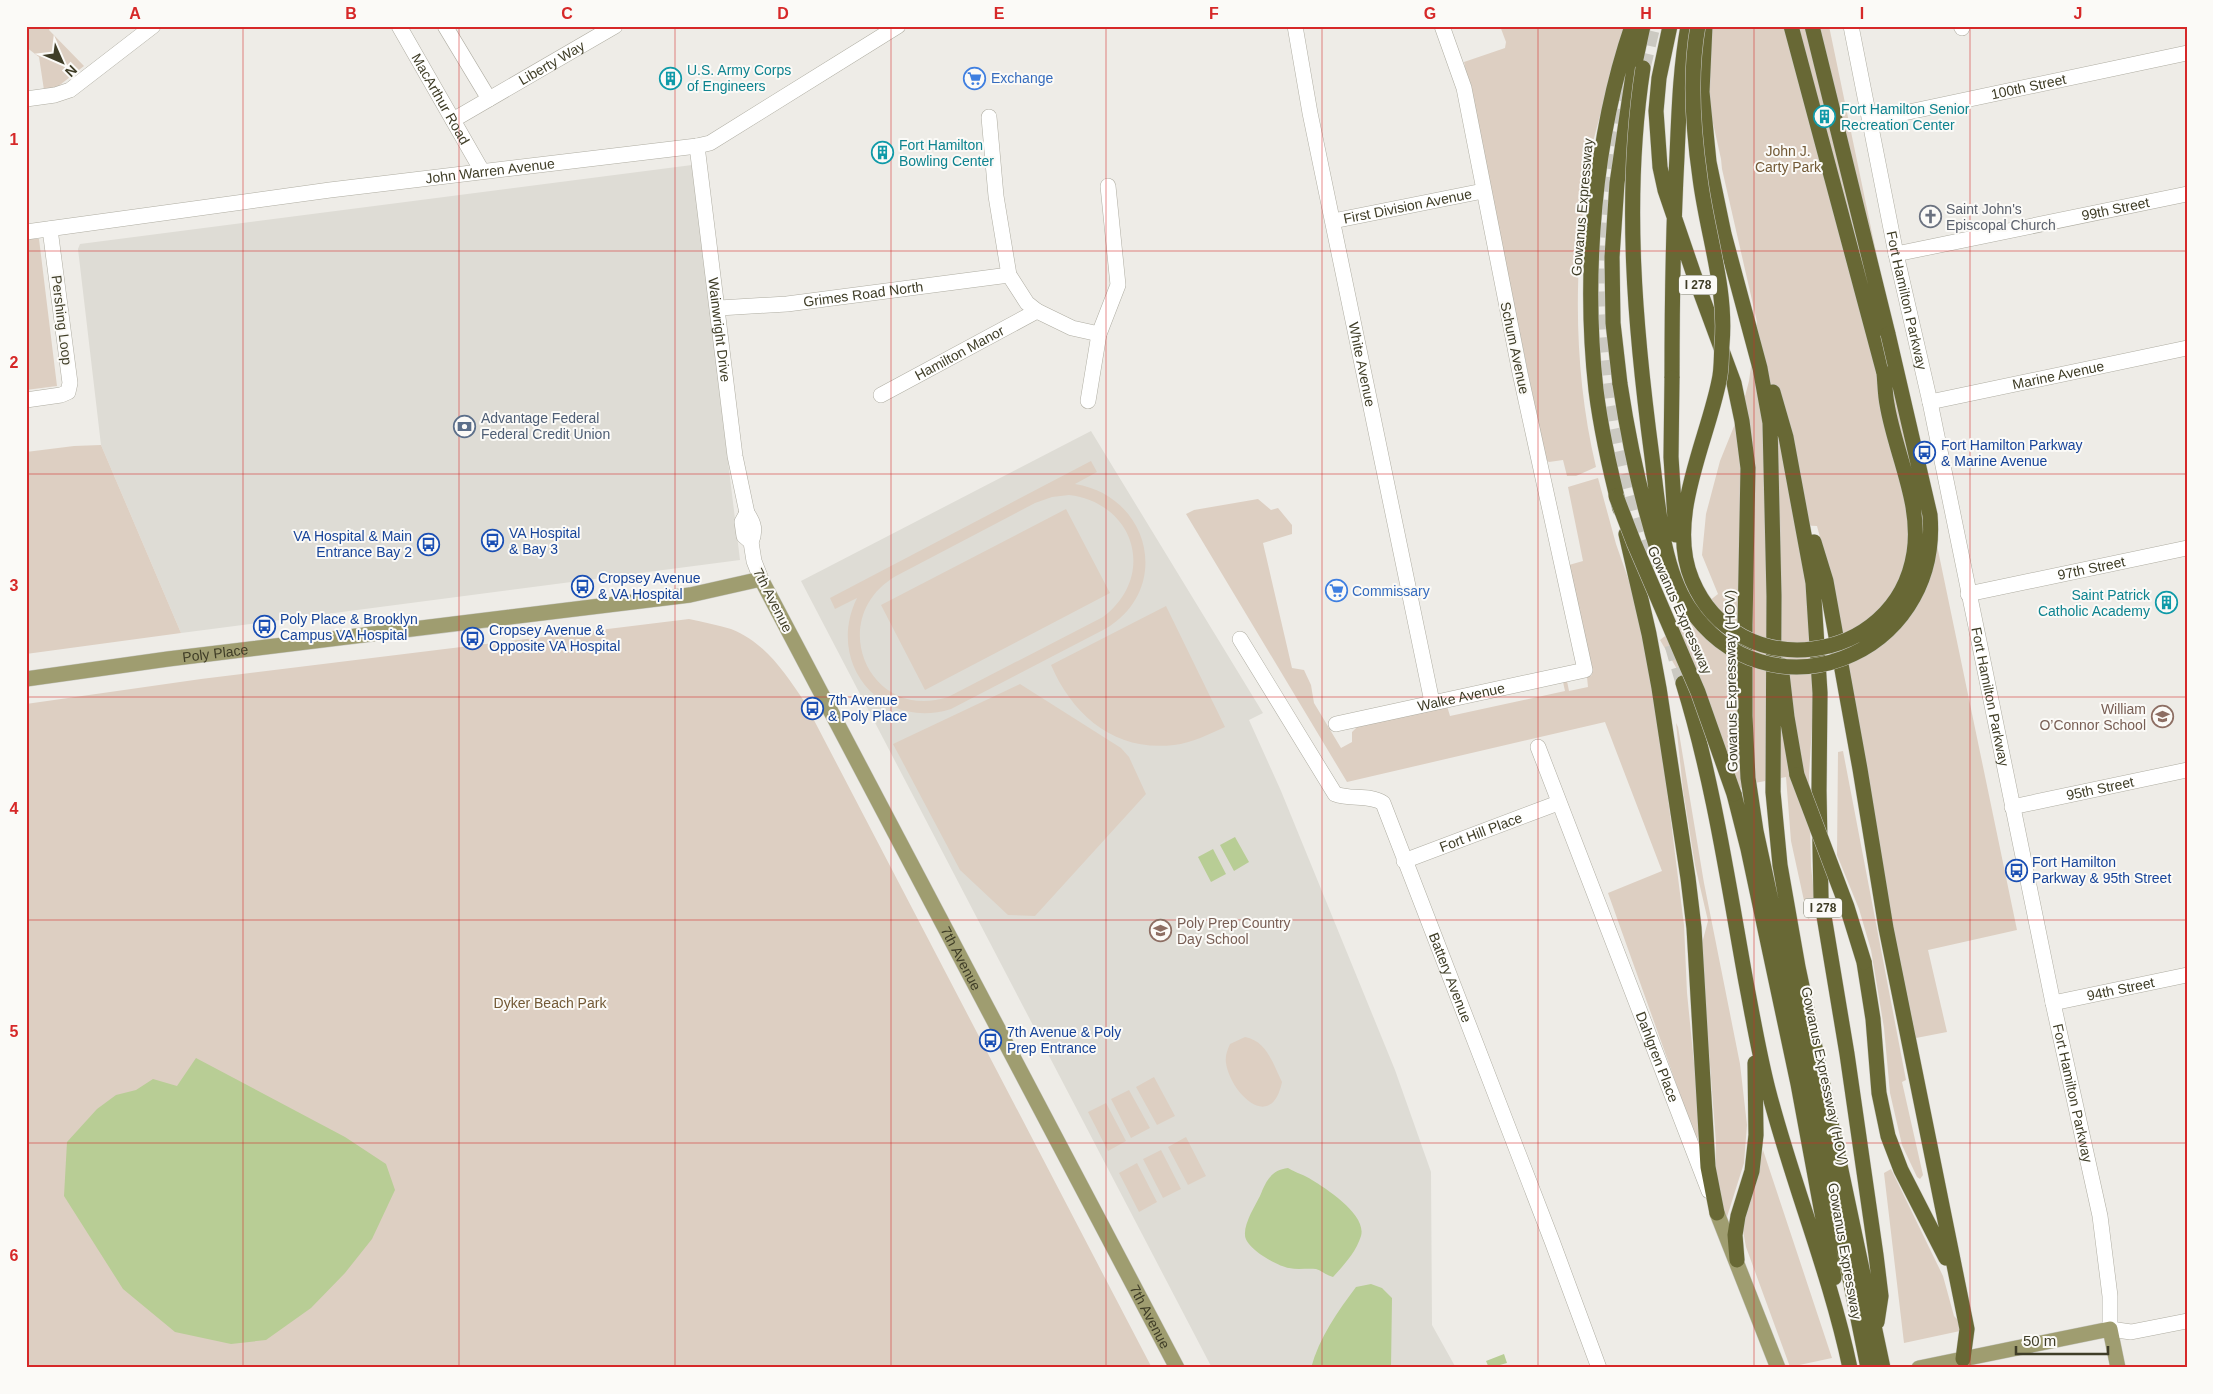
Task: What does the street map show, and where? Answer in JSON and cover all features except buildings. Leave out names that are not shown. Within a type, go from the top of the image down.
[{"type":"highway","name":"Gowanus Expressway","points":[[1632,26],[1618,73],[1608,117],[1596,212],[1591,282],[1592,338],[1596,392],[1616,496],[1634,543],[1701,699],[1734,794],[1798,1084],[1850,1368]]},
{"type":"highway","points":[[1643,26],[1634,68],[1617,183],[1612,257],[1613,323],[1627,435],[1641,496],[1674,595],[1689,619],[1702,633],[1718,646],[1743,661],[1787,673],[1812,673],[1849,664],[1871,653],[1899,630],[1915,611],[1926,589],[1936,555],[1937,533],[1935,512],[1910,407],[1888,334]]},
{"type":"highway","name":"Gowanus Expressway (HOV)","points":[[1670,26],[1659,78],[1656,111],[1660,167],[1665,190],[1734,383],[1742,421],[1748,468],[1745,716],[1748,778],[1767,882],[1804,1052],[1868,1368]]},
{"type":"highway","points":[[1688,26],[1680,69],[1673,244],[1671,457],[1677,544],[1683,575],[1695,602],[1711,620],[1738,641],[1766,653],[1782,656],[1811,656],[1828,654],[1859,642],[1890,617],[1913,582],[1920,556],[1921,519],[1909,463],[1791,26]]},
{"type":"highway","points":[[1698,26],[1693,90],[1700,179],[1721,290],[1724,324],[1720,380],[1698,455],[1686,510],[1683,540],[1688,571],[1700,596],[1716,616],[1741,635],[1767,646],[1782,649],[1827,648],[1854,637],[1874,624],[1900,592],[1914,554],[1914,520],[1905,473],[1886,404],[1884,373]]},
{"type":"highway","name":"Gowanus Expressway","points":[[1706,26],[1714,143],[1722,194],[1739,270],[1786,437],[1813,583],[1820,694],[1821,898],[1847,1054],[1880,1288],[1881,1296],[1875,1330]]},
{"type":"highway","name":"Gowanus Expressway","points":[[1706,26],[1702,92],[1709,162],[1724,234],[1760,368],[1770,423],[1774,596],[1772,753],[1773,792],[1780,865],[1798,967],[1883,1368]]},
{"type":"highway","points":[[1643,68],[1633,160],[1634,263],[1644,393],[1659,510],[1671,567],[1688,605],[1710,632],[1743,654],[1771,664],[1798,666],[1822,664],[1844,658],[1866,648],[1886,634],[1908,608],[1920,586],[1931,545],[1930,515],[1888,334],[1812,26]]},
{"type":"highway","points":[[1795,483],[1826,581],[1886,928],[1967,1329],[1963,1363]]},
{"type":"highway","points":[[1616,496],[1646,619],[1659,688],[1694,928],[1708,1167],[1717,1212]]},
{"type":"highway","points":[[1774,596],[1787,717],[1797,775],[1848,907],[1864,962],[1873,1019],[1879,1093],[1888,1136],[1901,1170],[1955,1277]]},
{"type":"highway","name":"Gowanus Expressway","points":[[1683,683],[1697,732],[1716,823],[1767,1088],[1846,1348]]},
{"type":"highway","points":[[1737,1260],[1735,1235],[1738,1216],[1752,1170],[1756,1135],[1756,1076],[1750,1002]]},
{"type":"main road","name":"Poly Place","points":[[26,679],[168,659],[690,595],[761,579]]},
{"type":"main road","name":"7th Avenue","points":[[761,579],[1177,1368]]},
{"type":"main road","name":"Dahlgren Place","points":[[1717,1212],[1778,1368]]},
{"type":"main road","points":[[1919,1368],[1963,1363],[2110,1329]]},
{"type":"main road","name":"Fort Hamilton Parkway","points":[[2110,1329],[2118,1368]]},
{"type":"street","points":[[26,99],[54,95],[70,90],[153,26]]},
{"type":"street","name":"MacArthur Road","points":[[400,26],[482,171]]},
{"type":"street","points":[[445,26],[488,99]]},
{"type":"street","name":"Liberty Way","points":[[453,120],[592,32],[615,26]]},
{"type":"street","name":"John Warren Avenue","points":[[50,229],[482,171],[710,143],[898,26]]},
{"type":"street","name":"White Avenue","points":[[1295,26],[1432,702]]},
{"type":"street","name":"Schum Avenue","points":[[1442,26],[1464,88],[1483,191],[1585,670]]},
{"type":"street","name":"Fort Hamilton Parkway","points":[[1851,26],[1896,254],[1930,402],[2012,807],[2100,1216],[2110,1296],[2110,1329]]},
{"type":"street","name":"100th Street","points":[[1871,120],[2187,53]]},
{"type":"street","points":[[989,117],[996,196],[1009,275],[1027,303],[1037,311],[1072,328],[1099,334]]},
{"type":"street","name":"Wainwright Drive","points":[[697,146],[735,456],[747,513],[752,520],[755,534],[751,544]]},
{"type":"street","points":[[1088,401],[1099,334],[1118,285],[1108,186]]},
{"type":"street","name":"First Division Avenue","points":[[1333,221],[1483,191]]},
{"type":"street","name":"99th Street","points":[[1896,254],[2187,194]]},
{"type":"street","points":[[26,232],[50,229]]},
{"type":"street","name":"Pershing Loop","points":[[26,400],[61,395],[68,392],[70,383],[50,229]]},
{"type":"street","name":"Grimes Road North","points":[[718,308],[787,304],[1009,275]]},
{"type":"street","name":"Hamilton Manor","points":[[881,395],[1037,311]]},
{"type":"street","name":"Marine Avenue","points":[[1930,402],[2187,348]]},
{"type":"street","name":"7th Avenue","points":[[751,544],[754,561],[761,579]]},
{"type":"street","name":"97th Street","points":[[1968,594],[2187,548]]},
{"type":"street","name":"Battery Avenue","points":[[1240,639],[1335,794],[1344,798],[1375,798],[1383,803],[1599,1368]]},
{"type":"street","name":"Walke Avenue","points":[[1336,724],[1585,670]]},
{"type":"street","name":"Dahlgren Place","points":[[1538,747],[1717,1212]]},
{"type":"street","name":"95th Street","points":[[2012,807],[2187,770]]},
{"type":"street","name":"Fort Hill Place","points":[[1404,861],[1558,803]]},
{"type":"street","name":"94th Street","points":[[2053,1003],[2187,975]]},
{"type":"street","points":[[2110,1329],[2131,1332],[2187,1321]]},
{"type":"shaded area","points":[[692,165],[740,560],[181,633],[101,445],[78,249],[80,244]]},
{"type":"shaded area","name":"Poly Prep Country Day School","points":[[1091,431],[1263,713],[1249,720],[1281,791],[1395,1070],[1431,1172],[1432,1325],[1456,1368],[1212,1368],[801,581]]},
{"type":"shaded area","points":[[1235,837],[1249,862],[1234,871],[1220,845]]},
{"type":"shaded area","points":[[1213,849],[1226,874],[1211,882],[1198,857]]},
{"type":"shaded area","points":[[196,1058],[345,1137],[386,1164],[395,1190],[372,1239],[345,1273],[311,1308],[266,1340],[231,1344],[175,1332],[123,1289],[64,1196],[67,1142],[97,1109],[116,1095],[136,1090],[153,1079],[177,1086]]},
{"type":"shaded area","points":[[1288,1168],[1309,1178],[1327,1190],[1352,1211],[1358,1220],[1361,1228],[1359,1242],[1349,1258],[1333,1277],[1316,1269],[1284,1267],[1262,1256],[1246,1240],[1245,1230],[1248,1220],[1267,1181],[1277,1171]]},
{"type":"shaded area","points":[[1371,1284],[1382,1288],[1392,1298],[1391,1368],[1311,1368],[1324,1336],[1349,1296],[1356,1287]]},
{"type":"shaded area","points":[[1504,1354],[1507,1363],[1489,1368],[1486,1361]]},
{"type":"green space","points":[[26,26],[51,26],[49,30],[84,66],[56,88],[44,90],[39,57],[26,47]]},
{"type":"green space","points":[[1500,26],[1628,26],[1599,119],[1585,182],[1578,283],[1579,345],[1585,406],[1596,467],[1576,476],[1567,476],[1563,460],[1549,462],[1546,460],[1464,62],[1505,48],[1506,42]]},
{"type":"green space","name":"John J. Carty Park","points":[[1694,26],[1829,26],[2017,930],[1928,950],[1947,1032],[1916,1038],[1875,837],[1831,579],[1817,526],[1796,525],[1812,626],[1813,710],[1809,775],[1811,866],[1816,915],[1808,919],[1791,841],[1786,777],[1744,785],[1741,788],[1721,776],[1688,688],[1660,640],[1718,594],[1702,555],[1706,514],[1720,461],[1743,404],[1749,381],[1757,322],[1722,169],[1697,51]]},
{"type":"green space","points":[[26,238],[39,239],[57,386],[26,390]]},
{"type":"green space","points":[[101,445],[181,633],[26,654],[26,452],[74,446]]},
{"type":"green space","points":[[1091,461],[1097,472],[1075,484],[1101,492],[1121,506],[1135,525],[1144,546],[1145,569],[1140,591],[1126,612],[1105,629],[951,709],[926,713],[902,710],[882,701],[866,686],[854,667],[848,646],[849,622],[857,598],[835,609],[830,598]],"holes":[[[1069,495],[1092,501],[1110,512],[1123,526],[1131,544],[1133,562],[1130,582],[1120,600],[1103,617],[948,697],[920,701],[896,695],[878,681],[865,662],[860,640],[863,616],[874,594],[896,576],[1035,503],[1052,497]]]},
{"type":"green space","points":[[1598,478],[1616,544],[1636,601],[1655,695],[1684,925],[1687,993],[1700,1123],[1697,1142],[1608,893],[1662,871],[1605,722],[1347,782],[1186,514],[1194,510],[1258,499],[1271,510],[1278,508],[1292,525],[1292,534],[1263,543],[1292,668],[1304,670],[1311,685],[1314,703],[1341,748],[1352,742],[1352,732],[1358,726],[1447,706],[1450,716],[1565,691],[1563,682],[1567,681],[1569,691],[1588,687],[1587,677],[1592,675],[1569,565],[1583,561],[1568,487]]},
{"type":"green space","points":[[1066,509],[1110,593],[925,690],[881,605]]},
{"type":"green space","points":[[1166,606],[1225,727],[1181,744],[1153,746],[1133,743],[1099,727],[1084,715],[1071,700],[1051,665]]},
{"type":"green space","name":"Dyker Beach Park","points":[[689,619],[731,629],[754,642],[773,659],[804,701],[1152,1368],[26,1368],[26,704],[201,679]]},
{"type":"green space","points":[[1020,684],[1121,748],[1129,757],[1146,794],[1035,916],[1008,915],[960,870],[893,744]]},
{"type":"green space","points":[[1676,723],[1704,883],[1740,1064],[1747,1125],[1744,1163],[1726,1220],[1715,1178],[1716,1143],[1701,947],[1708,921],[1695,865],[1683,790]]},
{"type":"green space","points":[[1843,751],[1906,1080],[1902,1082],[1923,1175],[1920,1179],[1917,1177],[1902,1145],[1890,1093],[1884,1028],[1871,950],[1859,909],[1837,855],[1838,752]]},
{"type":"green space","points":[[1245,1037],[1253,1039],[1264,1048],[1282,1082],[1277,1097],[1269,1105],[1261,1106],[1251,1103],[1235,1086],[1229,1074],[1226,1058],[1230,1044]]},
{"type":"green space","points":[[1154,1077],[1175,1116],[1157,1125],[1136,1087]]},
{"type":"green space","points":[[1129,1090],[1150,1128],[1131,1138],[1111,1099]]},
{"type":"green space","points":[[1106,1103],[1126,1141],[1108,1151],[1088,1112]]},
{"type":"green space","points":[[1186,1137],[1206,1176],[1188,1185],[1168,1147]]},
{"type":"green space","points":[[1161,1150],[1181,1189],[1163,1198],[1143,1159]]},
{"type":"green space","points":[[1763,1150],[1832,1358],[1790,1367],[1746,1247],[1742,1225]]},
{"type":"green space","points":[[1137,1163],[1157,1202],[1139,1212],[1119,1173]]},
{"type":"green space","points":[[1891,1169],[1943,1276],[1954,1316],[1959,1321],[1960,1331],[1904,1343],[1884,1173]]},
{"type":"tunnel","points":[[1643,68],[1653,26]]},
{"type":"tunnel","points":[[1629,64],[1610,152],[1605,196],[1601,287],[1603,332],[1613,421],[1650,568]]},
{"type":"tunnel","points":[[1672,645],[1683,683]]},
{"type":"place","name":"U.S. Army Corps of Engineers","points":[[671,78]]},
{"type":"place","name":"Exchange","points":[[975,78]]},
{"type":"place","name":"Fort Hamilton Senior Recreation Center","points":[[1825,117]]},
{"type":"place","name":"Fort Hamilton Bowling Center","points":[[883,153]]},
{"type":"place","name":"Saint John's Episcopal Church","points":[[1930,217]]},
{"type":"place","name":"Advantage Federal Federal Credit Union","points":[[465,426]]},
{"type":"place","name":"Fort Hamilton Parkway & Marine Avenue","points":[[1925,453]]},
{"type":"place","name":"VA Hospital & Bay 3","points":[[493,541]]},
{"type":"place","name":"VA Hospital & Main Entrance Bay 2","points":[[428,544]]},
{"type":"place","name":"Cropsey Avenue & VA Hospital","points":[[582,586]]},
{"type":"place","name":"Commissary","points":[[1336,591]]},
{"type":"place","name":"Saint Patrick Catholic Academy","points":[[2166,603]]},
{"type":"place","name":"Poly Place & Brooklyn Campus VA Hospital","points":[[264,627]]},
{"type":"place","name":"Cropsey Avenue & Opposite VA Hospital","points":[[473,638]]},
{"type":"place","name":"7th Avenue & Poly Place","points":[[812,708]]},
{"type":"place","name":"William O’Connor School","points":[[2162,717]]},
{"type":"place","name":"Fort Hamilton Parkway & 95th Street","points":[[2016,870]]},
{"type":"place","name":"Poly Prep Country Day School","points":[[1161,931]]},
{"type":"place","name":"7th Avenue & Poly Prep Entrance","points":[[991,1040]]}]
